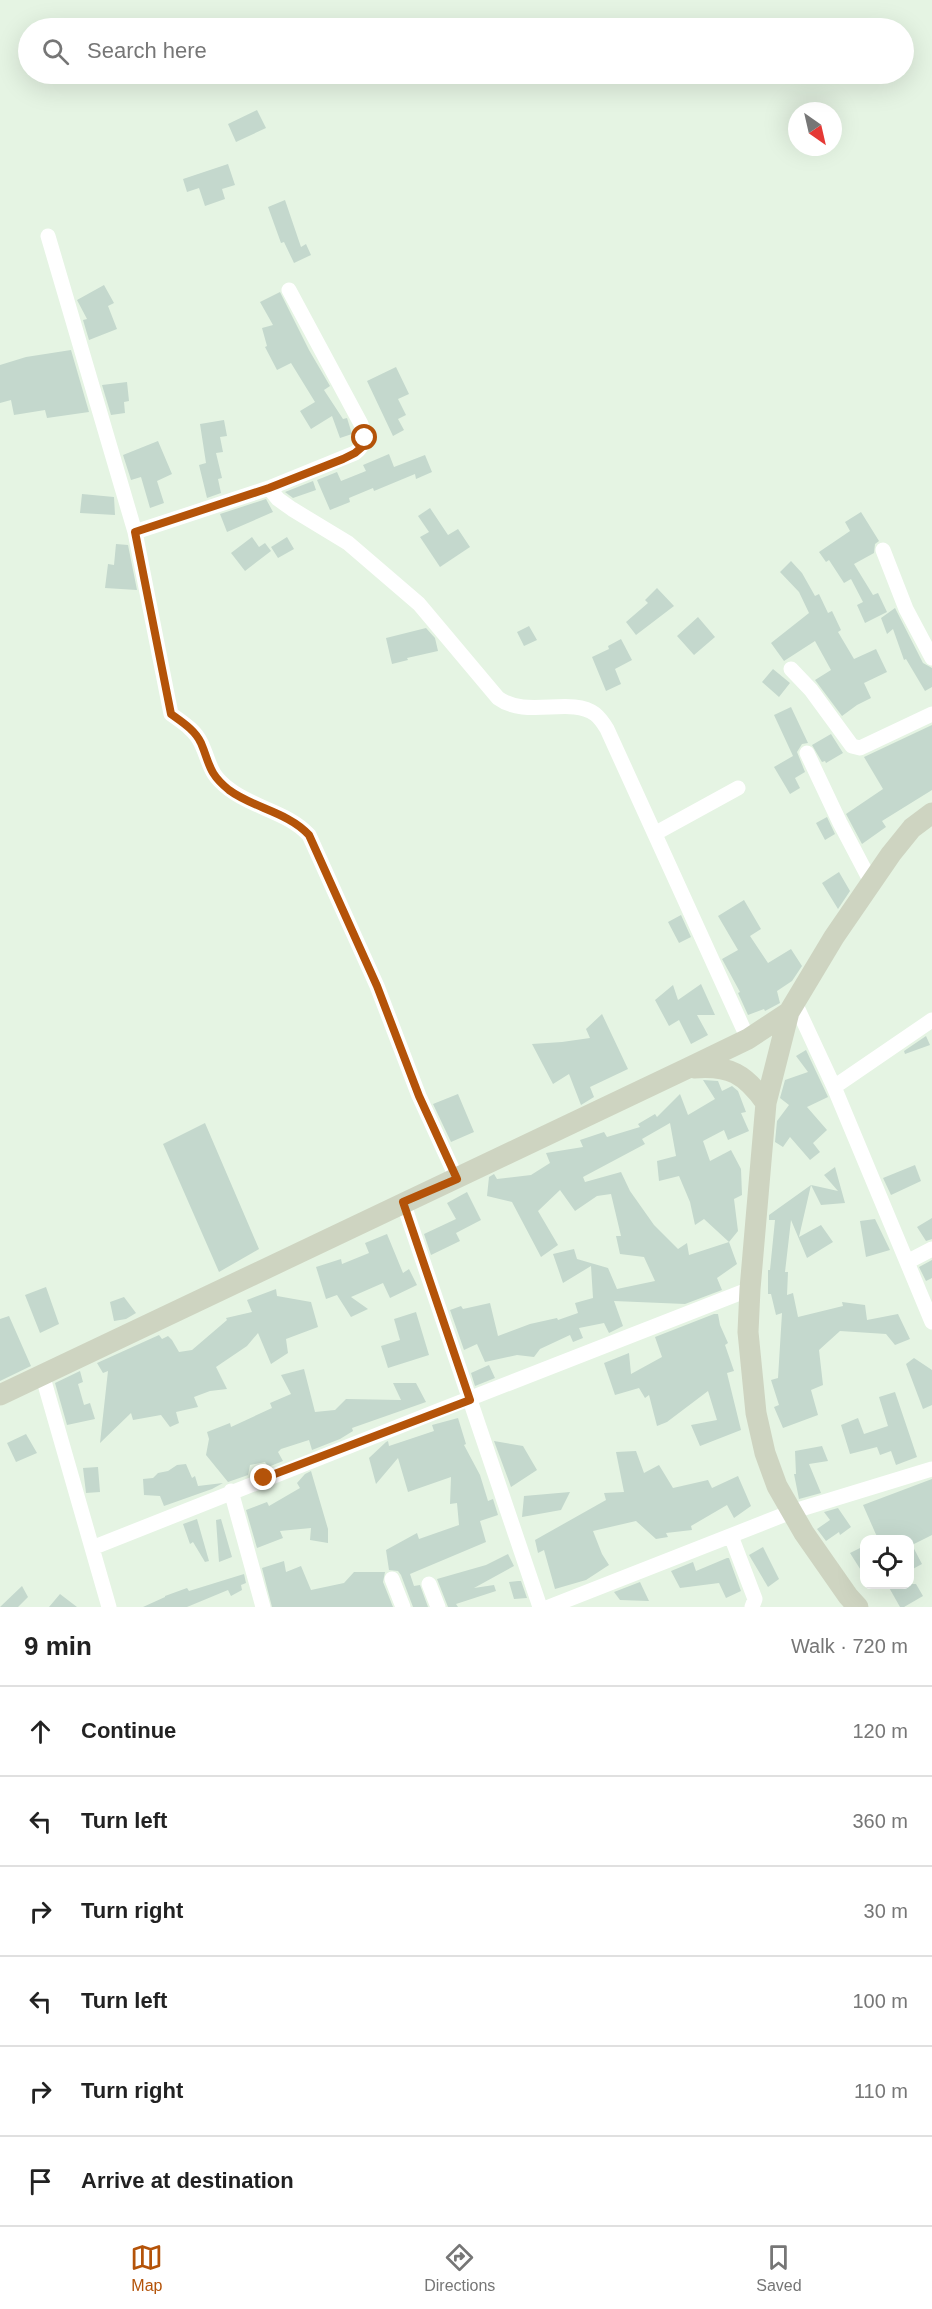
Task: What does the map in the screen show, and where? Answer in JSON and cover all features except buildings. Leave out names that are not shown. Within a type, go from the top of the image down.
[{"type":"main road","points":[[858,1607],[848,1596],[791,1512],[777,1486],[765,1453],[756,1413],[748,1332],[766,1103],[792,1008],[834,937],[872,882],[912,828],[932,813]]},
{"type":"main road","points":[[0,1395],[748,1039],[792,1008]]},
{"type":"main road","points":[[688,1068],[713,1066],[742,1076],[753,1085],[766,1103]]},
{"type":"street","points":[[48,236],[135,532],[171,714],[191,729],[201,743],[214,776],[229,790],[301,827],[309,835],[377,986],[419,1096],[457,1179]]},
{"type":"street","points":[[135,532],[269,488],[355,453],[362,447],[365,438],[361,424],[289,290]]},
{"type":"street","points":[[269,488],[292,509],[348,543],[419,604],[506,705],[578,708],[595,714],[608,729],[748,1039]]},
{"type":"street","points":[[883,550],[906,609],[932,658]]},
{"type":"street","points":[[791,669],[811,690],[852,747],[860,748],[932,714]]},
{"type":"street","points":[[807,753],[840,823],[872,882]]},
{"type":"street","points":[[656,833],[738,789]]},
{"type":"street","points":[[792,1008],[834,1087],[907,1262],[928,1303],[932,1322]]},
{"type":"street","points":[[834,1087],[932,1020]]},
{"type":"street","points":[[403,1202],[540,1607]]},
{"type":"street","points":[[907,1262],[932,1250]]},
{"type":"street","points":[[92,1548],[231,1491],[470,1400],[750,1289]]},
{"type":"street","points":[[42,1374],[110,1607]]},
{"type":"street","points":[[549,1607],[791,1512],[932,1469]]},
{"type":"street","points":[[231,1491],[263,1607]]},
{"type":"street","points":[[732,1536],[755,1599],[752,1607]]},
{"type":"street","points":[[392,1579],[403,1607]]},
{"type":"street","points":[[429,1584],[438,1607]]},
{"type":"route","points":[[264,1478],[470,1400],[403,1202],[457,1179],[419,1096],[377,986],[309,835],[301,827],[229,790],[214,776],[201,743],[191,729],[171,714],[135,532],[269,488],[343,459],[362,447],[365,438]]}]
